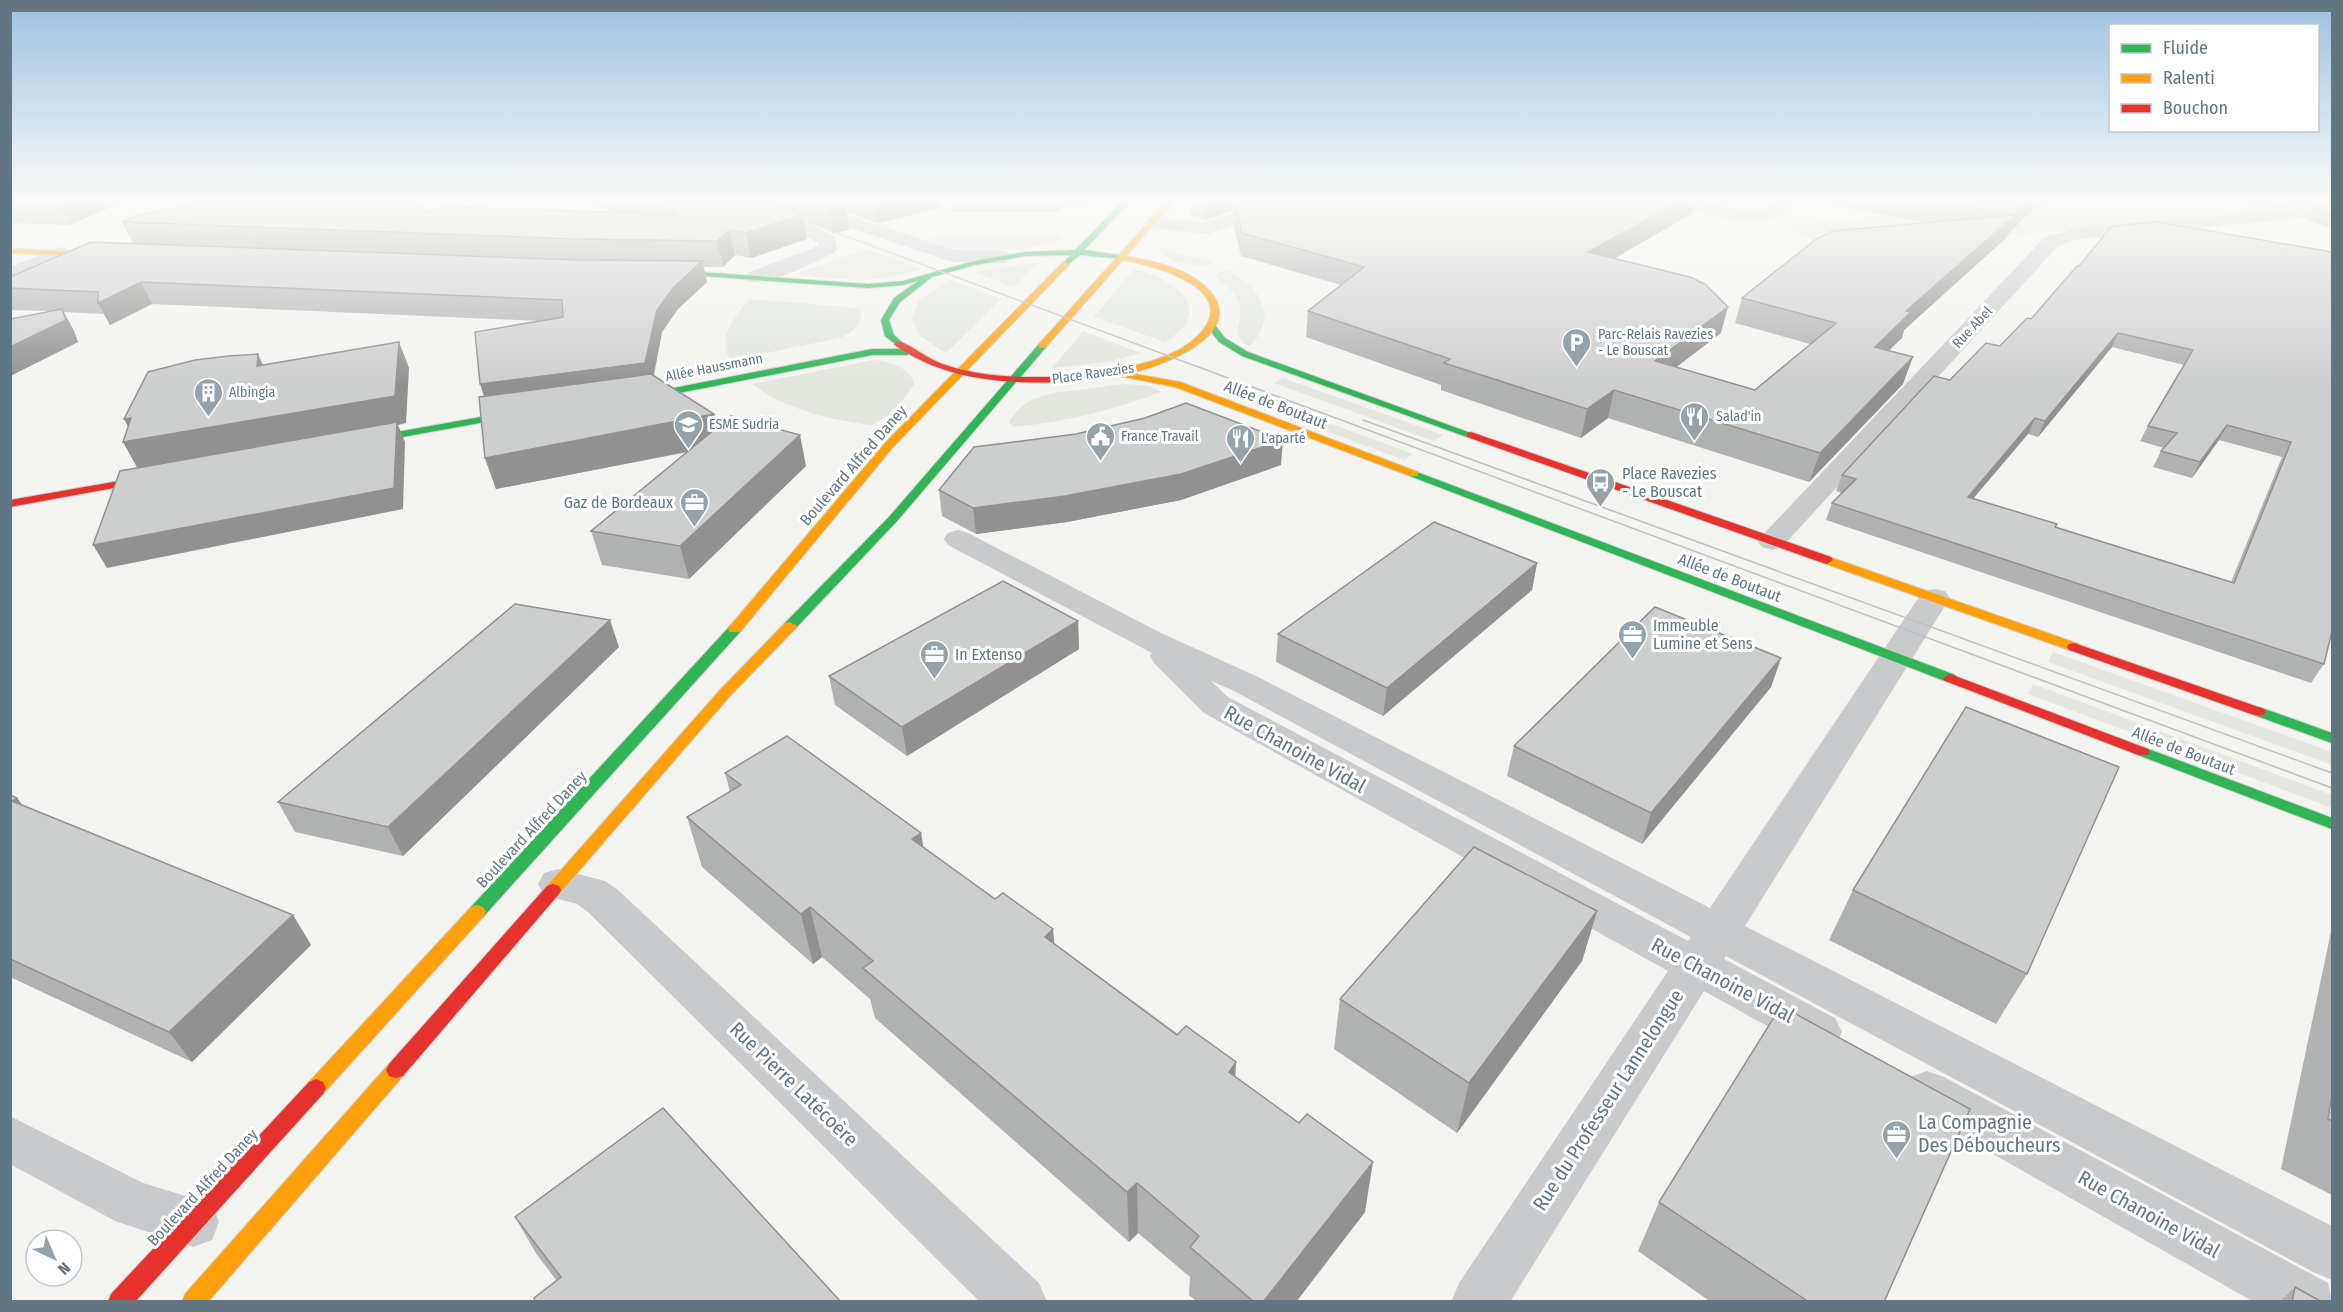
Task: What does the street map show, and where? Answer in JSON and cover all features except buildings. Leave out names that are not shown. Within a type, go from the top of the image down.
[{"type":"main road","points":[[873,333],[894,301],[908,289],[952,268],[980,262]]},
{"type":"main road","points":[[959,372],[1066,262]]},
{"type":"main road","name":"Place Ravezies","points":[[1012,379],[1115,262]]},
{"type":"main road","points":[[1143,262],[1160,266],[1202,287],[1214,306],[1215,316],[1210,326],[1216,338],[1223,344],[1271,364],[2332,738]]},
{"type":"main road","points":[[836,298],[647,276],[755,277],[880,286],[928,278]]},
{"type":"main road","name":"Place Ravezies","points":[[883,316],[892,339],[907,352],[930,363],[959,372],[1012,379],[1057,379],[1112,373],[1142,366],[1178,353],[1198,340],[1210,326]]},
{"type":"main road","name":"Allée Haussmann","points":[[849,342],[618,395],[648,397],[872,352],[907,352]]},
{"type":"main road","name":"Boulevard Alfred Daney","points":[[119,1302],[684,687],[763,598],[844,497],[959,372]]},
{"type":"main road","name":"Allée de Boutaut","points":[[1112,373],[1177,384],[2332,824]]},
{"type":"main road","points":[[193,1302],[725,693],[893,519],[1012,379]]},
{"type":"main road","points":[[342,445],[535,410]]},
{"type":"main road","points":[[10,504],[178,474]]},
{"type":"street","points":[[10,274],[38,262]]},
{"type":"street","points":[[755,277],[796,262]]},
{"type":"street","name":"Rue Abel","points":[[1772,540],[2033,262]]},
{"type":"street","name":"Rue Chanoine Vidal","points":[[958,539],[1150,640],[1216,705],[2332,1254]]},
{"type":"street","name":"Rue du Professeur Lannelongue","points":[[1478,1302],[1934,598]]},
{"type":"street","name":"Rue Pierre Latécoère","points":[[558,884],[590,892],[603,901],[1020,1302]]},
{"type":"street","name":"Rue Chanoine Vidal","points":[[1707,948],[1852,1051]]},
{"type":"street","name":"Rue Chanoine Vidal","points":[[1894,1074],[2309,1302]]},
{"type":"street","points":[[10,1138],[133,1204],[193,1222]]},
{"type":"shaded area","points":[[829,262],[902,262],[920,269],[889,277],[857,280],[793,275]]},
{"type":"shaded area","points":[[1038,262],[1039,262],[1013,287],[975,272]]},
{"type":"shaded area","points":[[1178,262],[1213,263],[1206,265]]},
{"type":"shaded area","points":[[1134,269],[1163,280],[1175,288],[1184,297],[1189,307],[1188,318],[1181,330],[1165,342],[1094,317]]},
{"type":"shaded area","points":[[1227,270],[1248,284],[1262,302],[1264,323],[1250,346],[1245,345],[1237,334],[1240,314],[1238,300],[1230,289],[1215,276],[1218,272]]},
{"type":"shaded area","points":[[951,280],[1001,299],[946,353],[920,336],[911,318],[920,299]]},
{"type":"shaded area","points":[[750,299],[848,307],[859,309],[862,315],[854,330],[840,338],[731,360],[725,344],[726,335],[734,319]]},
{"type":"shaded area","points":[[1083,331],[1140,353],[1108,362],[1052,368]]},
{"type":"shaded area","points":[[873,360],[904,369],[914,384],[896,408],[872,425],[841,420],[794,407],[752,384]]},
{"type":"shaded area","points":[[1283,378],[1443,435],[1434,441],[1274,383]]},
{"type":"shaded area","points":[[1127,384],[1149,386],[1161,392],[1107,410],[1070,418],[1014,427],[1009,422],[1023,406],[1048,394]]},
{"type":"shaded area","points":[[1253,395],[1413,454],[1404,460],[1243,400]]},
{"type":"shaded area","points":[[2053,652],[2332,752],[2332,765],[2048,662]]},
{"type":"shaded area","points":[[2033,684],[2332,795],[2332,808],[2028,694]]},
{"type":"tram line","points":[[916,262],[2332,788]]},
{"type":"tram line","points":[[1363,420],[2332,773]]},
{"type":"traffic: fast","points":[[659,271],[868,286],[903,283],[978,262]]},
{"type":"traffic: fast","points":[[899,344],[890,336],[885,320],[897,300],[928,278]]},
{"type":"traffic: fast","points":[[1211,326],[1222,340],[1245,354],[1471,435]]},
{"type":"traffic: fast","points":[[790,626],[893,519],[1042,346]]},
{"type":"traffic: fast","points":[[633,399],[872,352],[907,352]]},
{"type":"traffic: fast","points":[[358,442],[526,412]]},
{"type":"traffic: fast","points":[[1414,474],[1950,678]]},
{"type":"traffic: fast","points":[[477,912],[735,629]]},
{"type":"traffic: fast","points":[[2259,712],[2332,738]]},
{"type":"traffic: fast","points":[[2143,752],[2332,824]]},
{"type":"traffic: slow","points":[[1042,346],[1117,262]]},
{"type":"traffic: slow","points":[[1077,379],[1133,370],[1173,356],[1204,334],[1214,320],[1214,305],[1207,293],[1196,283],[1165,268],[1144,262]]},
{"type":"traffic: slow","points":[[735,629],[890,444],[1066,264]]},
{"type":"traffic: slow","points":[[1123,375],[1177,384],[1414,474]]},
{"type":"traffic: slow","points":[[1827,560],[2074,647]]},
{"type":"traffic: slow","points":[[553,890],[725,693],[790,626]]},
{"type":"traffic: slow","points":[[316,1088],[477,912]]},
{"type":"traffic: slow","points":[[193,1302],[396,1070]]},
{"type":"traffic: jam","points":[[899,344],[917,356],[960,372],[1008,379],[1077,379]]},
{"type":"traffic: jam","points":[[1471,435],[1827,560]]},
{"type":"traffic: jam","points":[[10,504],[159,477]]},
{"type":"traffic: jam","points":[[2074,647],[2259,712]]},
{"type":"traffic: jam","points":[[1950,678],[2143,752]]},
{"type":"traffic: jam","points":[[396,1070],[553,890]]},
{"type":"traffic: jam","points":[[119,1302],[316,1088]]},
{"type":"place","name":"Parc-Relais Ravezies - Le Bouscat","points":[[1577,368]]},
{"type":"place","name":"Albingia","points":[[208,418]]},
{"type":"place","name":"Salad'in","points":[[1695,442]]},
{"type":"place","name":"ESME Sudria","points":[[688,450]]},
{"type":"place","name":"France Travail","points":[[1100,462]]},
{"type":"place","name":"L'aparté","points":[[1240,464]]},
{"type":"place","name":"Place Ravezies - Le Bouscat","points":[[1601,508]]},
{"type":"place","name":"Gaz de Bordeaux","points":[[694,528]]},
{"type":"place","name":"Immeuble Lumine et Sens","points":[[1632,660]]},
{"type":"place","name":"In Extenso","points":[[934,680]]},
{"type":"place","name":"La Compagnie Des Déboucheurs","points":[[1897,1160]]}]
